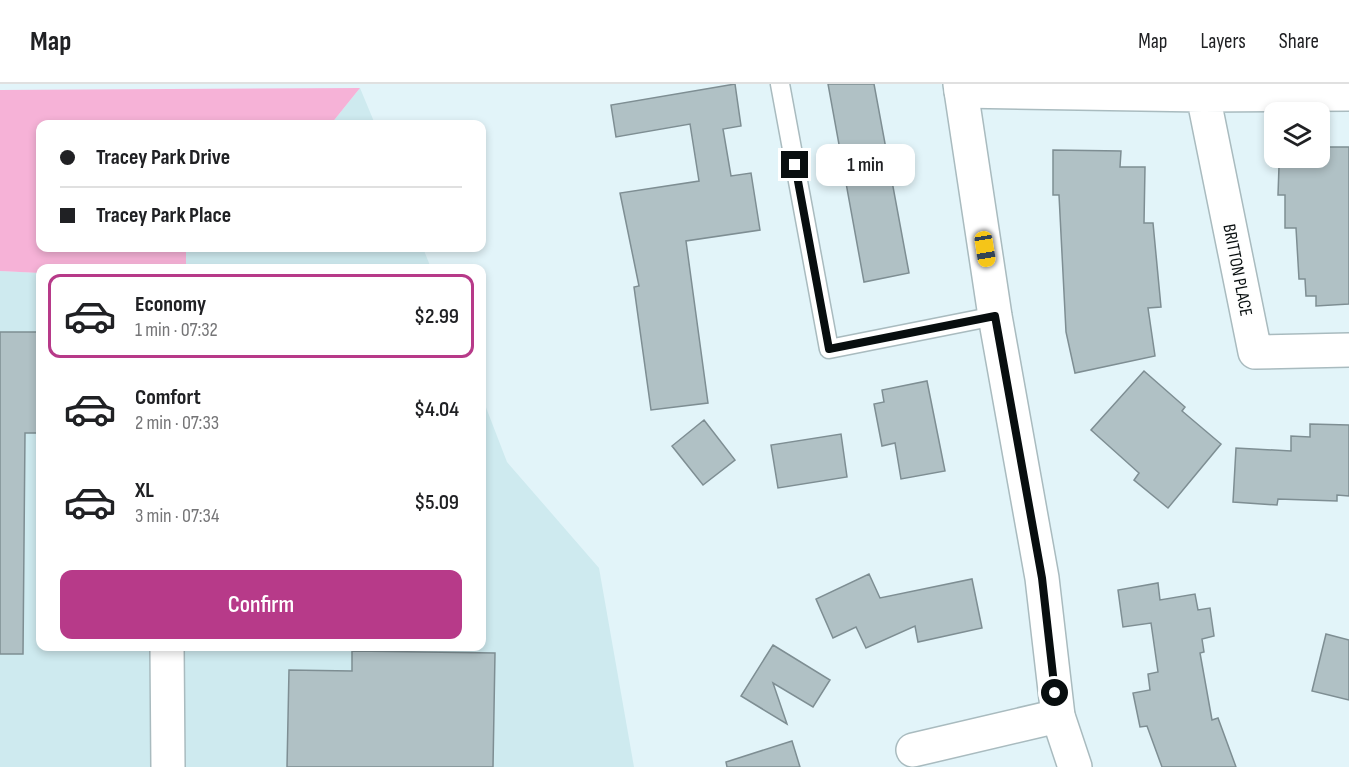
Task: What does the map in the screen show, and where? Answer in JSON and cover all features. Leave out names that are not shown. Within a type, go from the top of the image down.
[{"type":"street","points":[[1075,767],[1058,716],[1042,578],[995,316],[961,88],[1203,95],[1349,94]]},
{"type":"street","name":"BRITTON PLACE","points":[[1203,95],[1254,352],[1349,350]]},
{"type":"street","points":[[167,651],[168,767]]},
{"type":"street","points":[[913,750],[1058,716]]},
{"type":"lane","points":[[780,84],[829,349],[995,316]]},
{"type":"shaded area","points":[[360,88],[373,120],[334,120]]},
{"type":"shaded area","points":[[360,88],[334,120],[36,120],[36,252],[186,252],[186,264],[36,264],[36,273],[0,271],[0,90]]},
{"type":"shaded area","points":[[186,252],[425,252],[429,264],[186,264]]},
{"type":"shaded area","points":[[0,271],[36,273],[36,651],[486,651],[486,407],[507,462],[599,568],[634,767],[0,767]]},
{"type":"building","points":[[735,84],[741,126],[723,129],[731,176],[751,173],[760,230],[686,241],[708,403],[651,410],[634,287],[639,286],[620,193],[699,181],[690,124],[616,137],[611,105]]},
{"type":"building","points":[[828,84],[874,84],[909,273],[864,282]]},
{"type":"building","points":[[1330,147],[1349,147],[1349,304],[1316,306],[1316,296],[1306,296],[1305,279],[1299,279],[1296,228],[1285,228],[1285,195],[1278,195],[1279,168],[1330,168]]},
{"type":"building","points":[[1053,150],[1121,151],[1120,167],[1145,167],[1144,223],[1153,223],[1161,307],[1148,308],[1155,356],[1075,373],[1066,332],[1059,195],[1053,195]]},
{"type":"building","points":[[0,332],[36,332],[36,433],[25,433],[23,654],[0,654]]},
{"type":"building","points":[[1144,371],[1185,407],[1182,411],[1221,444],[1168,508],[1134,480],[1139,473],[1091,430]]},
{"type":"building","points":[[927,381],[945,471],[901,479],[895,443],[882,446],[874,404],[884,402],[882,390]]},
{"type":"building","points":[[704,420],[735,460],[703,485],[672,446]]},
{"type":"building","points":[[1310,424],[1349,425],[1349,496],[1337,495],[1337,501],[1278,499],[1277,505],[1233,502],[1236,448],[1291,451],[1291,436],[1310,437]]},
{"type":"building","points":[[841,434],[847,477],[778,488],[771,445]]},
{"type":"building","points":[[869,574],[880,598],[972,579],[982,628],[918,642],[915,626],[866,648],[856,627],[833,638],[816,599]]},
{"type":"building","points":[[1158,583],[1160,600],[1195,594],[1198,610],[1210,608],[1214,636],[1202,639],[1204,652],[1200,653],[1212,720],[1218,718],[1236,767],[1162,767],[1147,726],[1140,727],[1133,693],[1150,690],[1148,674],[1158,672],[1151,623],[1123,627],[1118,590]]},
{"type":"building","points":[[1326,634],[1349,640],[1349,700],[1312,691]]},
{"type":"building","points":[[773,645],[830,680],[813,707],[773,683],[787,724],[741,696]]},
{"type":"building","points":[[352,651],[495,653],[493,767],[287,767],[289,670],[352,671]]},
{"type":"building","points":[[792,741],[800,767],[727,767],[726,762]]},
{"type":"route","points":[[795,165],[829,349],[995,316],[1042,578],[1055,693]]}]
